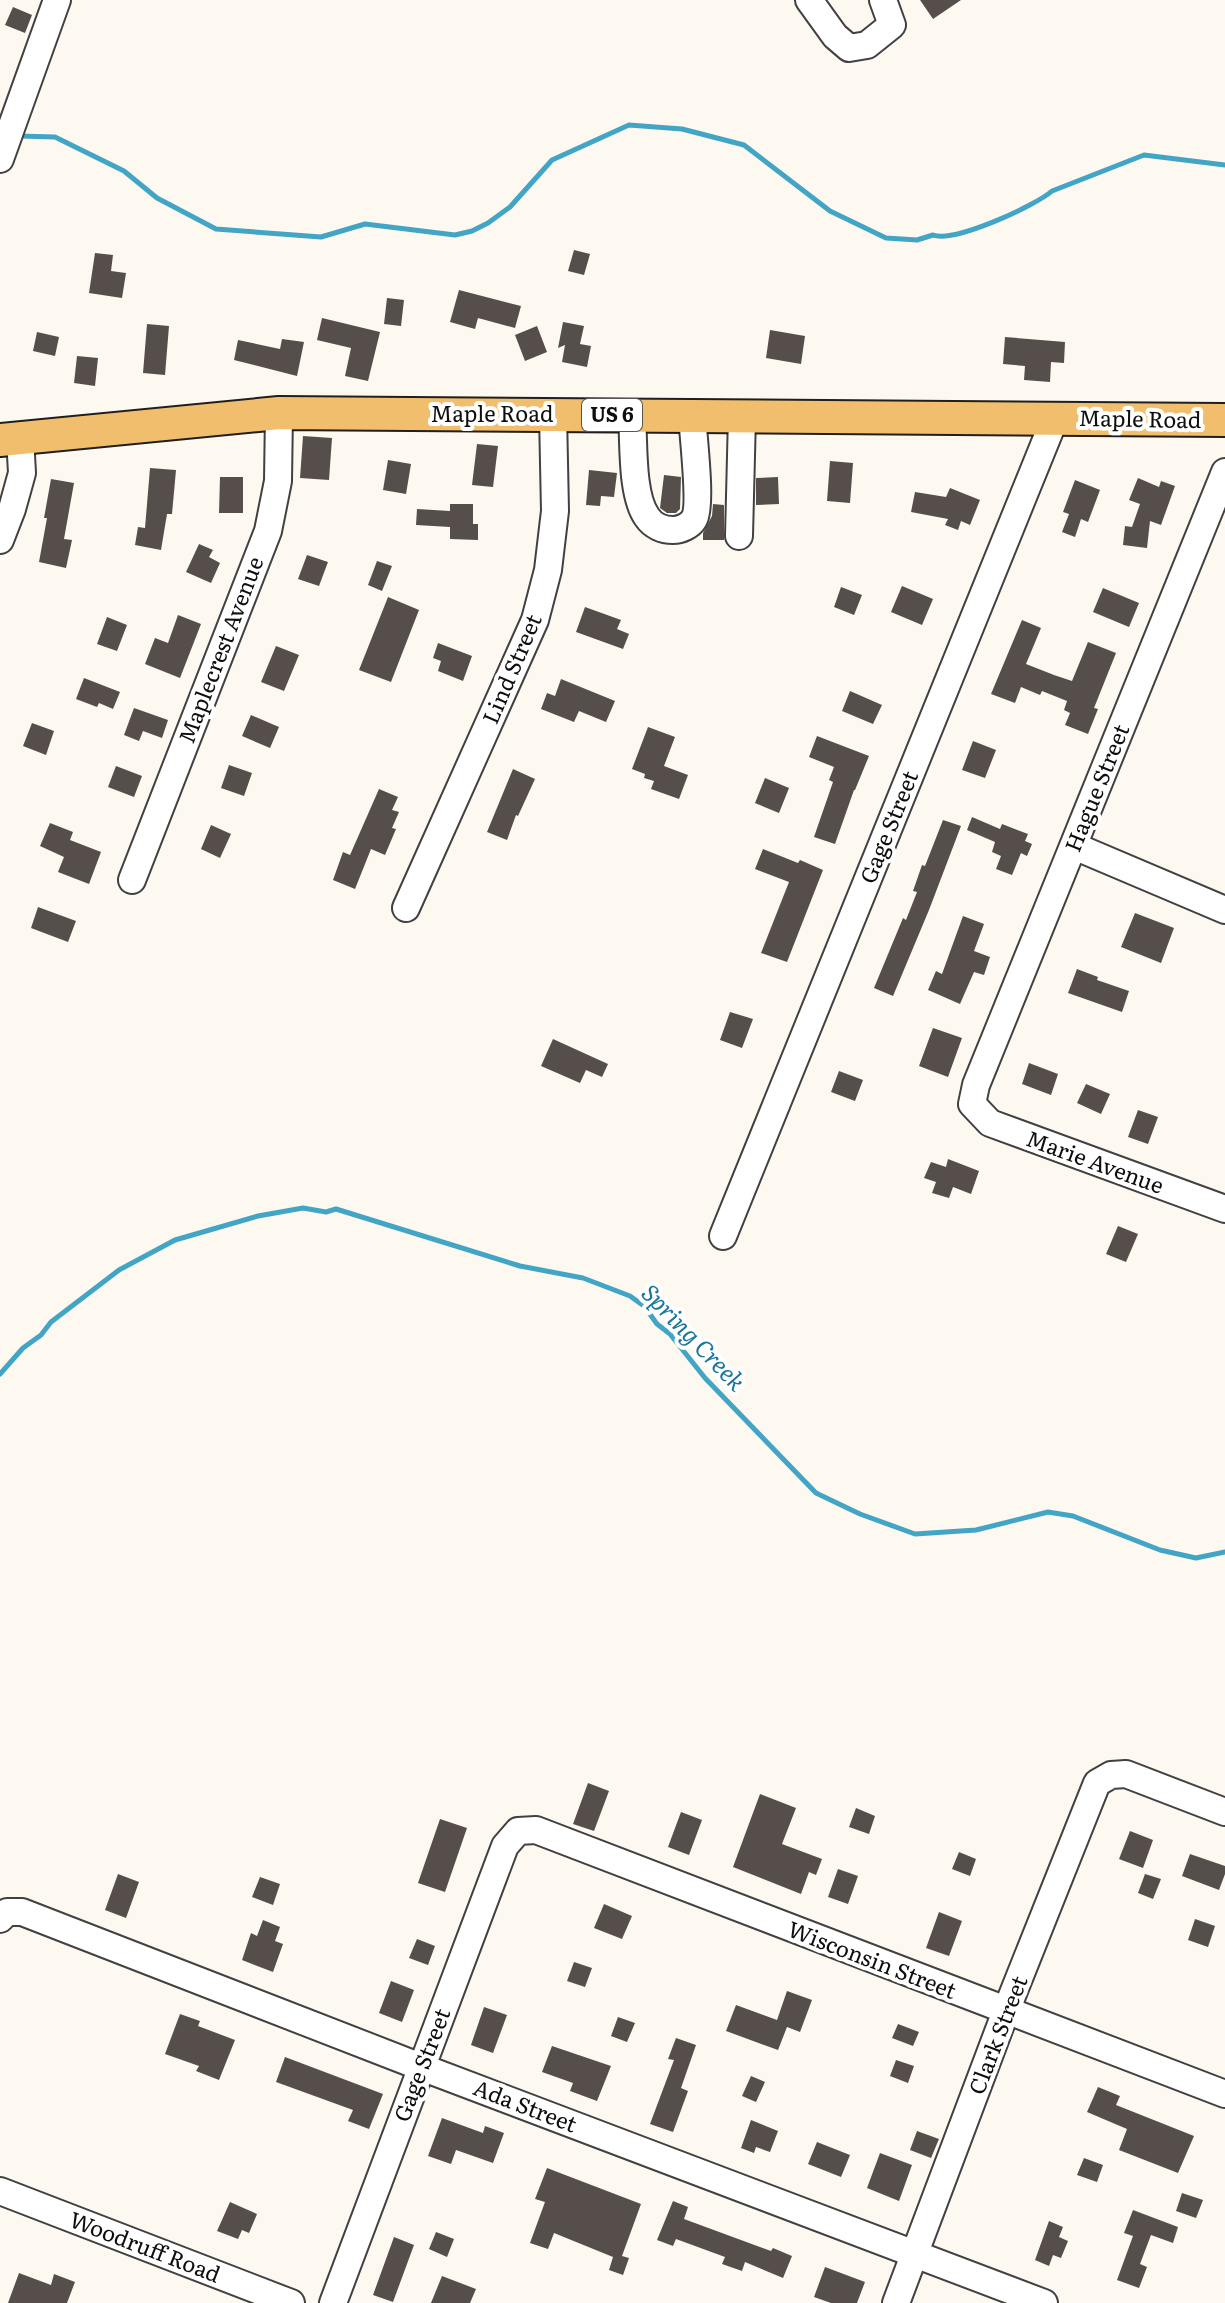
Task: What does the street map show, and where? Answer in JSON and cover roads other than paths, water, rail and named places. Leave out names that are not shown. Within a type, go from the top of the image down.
[{"type":"main road","name":"Maple Road","points":[[10,439],[279,413],[1225,420]]},
{"type":"street","points":[[0,159],[57,0]]},
{"type":"street","points":[[809,0],[835,36],[849,48],[867,45],[892,25],[883,0]]},
{"type":"street","name":"Maplecrest Avenue","points":[[132,880],[268,531],[278,481],[279,413]]},
{"type":"street","name":"Lind Street","points":[[406,908],[535,620],[548,570],[555,511],[553,414]]},
{"type":"street","points":[[632,415],[637,493],[645,516],[654,525],[668,530],[681,530],[694,520],[697,505],[692,415]]},
{"type":"street","points":[[739,536],[742,416]]},
{"type":"street","name":"Gage Street","points":[[723,1236],[1055,418]]},
{"type":"street","points":[[0,540],[22,473],[10,439]]},
{"type":"street","name":"Hague Street","points":[[972,1104],[976,1085],[1225,472]]},
{"type":"street","points":[[1074,846],[1225,910]]},
{"type":"street","name":"Marie Avenue","points":[[972,1104],[990,1123],[1225,1209]]},
{"type":"street","name":"Clark Street","points":[[896,2303],[1006,2011],[1097,1783],[1111,1775],[1126,1774],[1225,1812]]},
{"type":"street","name":"Wisconsin Street","points":[[518,1831],[536,1830],[1225,2094]]},
{"type":"street","name":"Gage Street","points":[[333,2303],[505,1846],[518,1831]]},
{"type":"street","name":"Ada Street","points":[[3,1916],[22,1912],[1044,2303]]},
{"type":"street","name":"Woodruff Road","points":[[0,2191],[290,2303]]},
{"type":"waterway","points":[[19,136],[55,137],[124,171],[157,198],[216,229],[321,237],[365,224],[455,235],[472,231],[510,207],[552,160],[629,125],[682,129],[744,145],[830,211],[886,238],[917,240],[975,229],[1012,214],[1052,191],[1144,155],[1225,165]]},
{"type":"waterway","name":"Spring Creek","points":[[0,1374],[51,1322],[119,1270],[175,1240],[258,1216],[303,1208],[326,1212],[336,1209],[520,1266],[583,1278],[630,1296],[644,1306],[705,1378],[816,1493],[860,1514],[915,1534],[976,1530],[1048,1512],[1073,1516],[1160,1550],[1196,1558],[1225,1552]]}]
